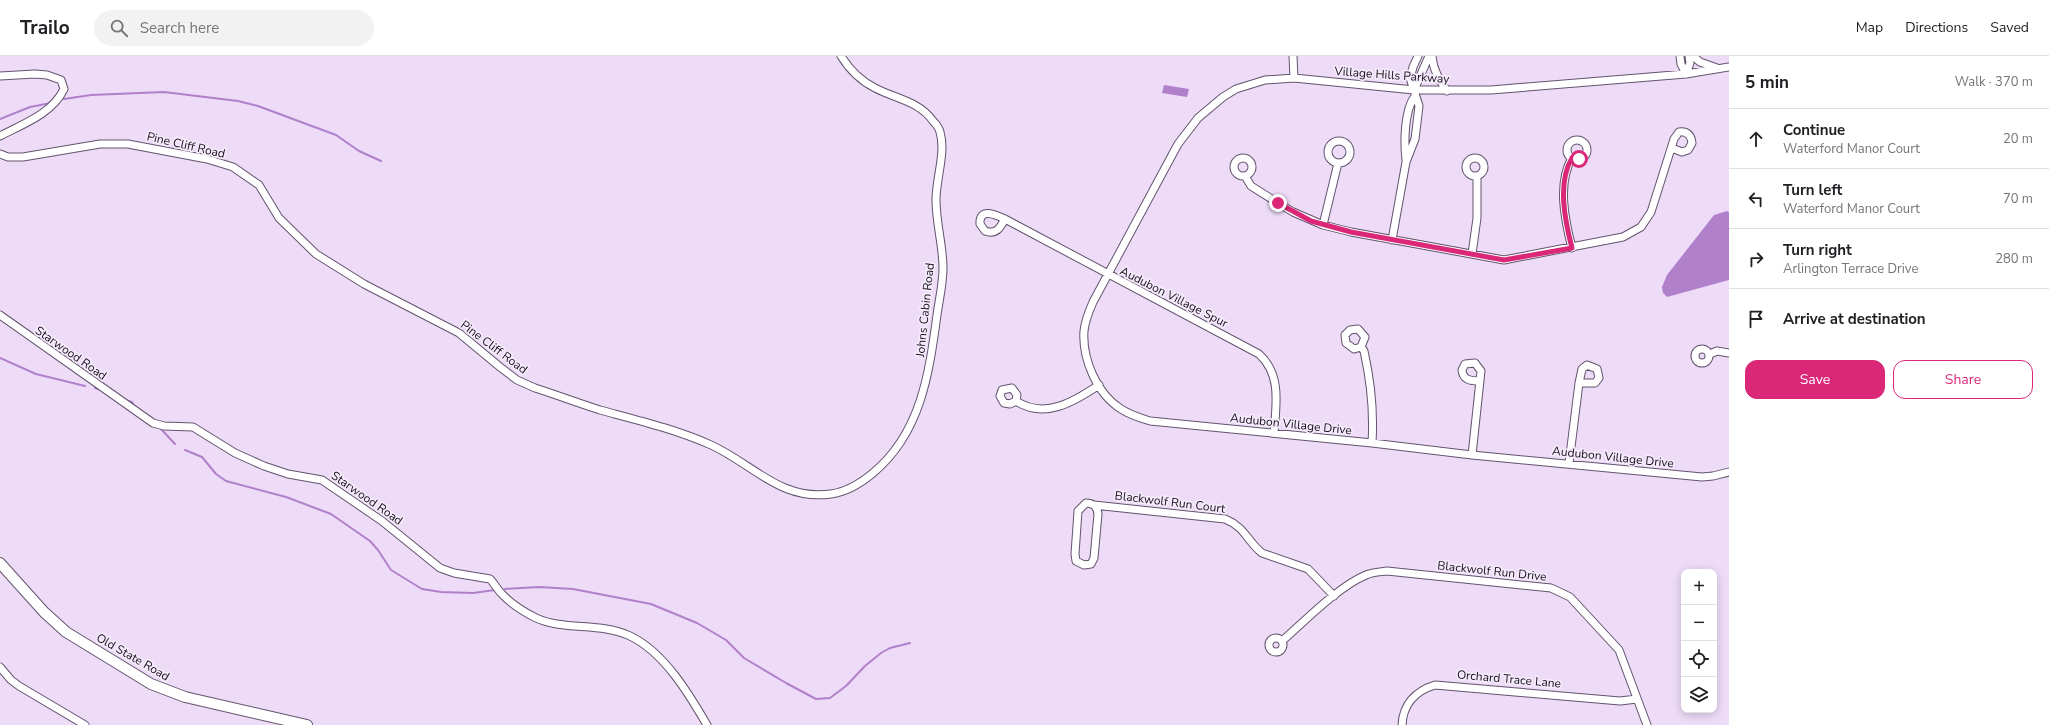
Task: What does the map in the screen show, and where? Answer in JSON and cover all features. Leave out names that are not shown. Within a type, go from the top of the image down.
[{"type":"street","name":"Johns Cabin Road","points":[[841,56],[854,72],[873,88],[919,106],[926,111],[940,130],[942,145],[936,199],[943,272],[930,370],[925,390],[912,424]]},
{"type":"street","points":[[1293,56],[1294,78]]},
{"type":"street","points":[[1392,240],[1406,162],[1413,146],[1419,106],[1414,93],[1411,75],[1418,56]]},
{"type":"street","points":[[1406,162],[1404,147],[1408,107],[1429,56]]},
{"type":"street","points":[[1432,56],[1436,75],[1447,91]]},
{"type":"street","points":[[1680,56],[1681,64],[1686,74]]},
{"type":"street","points":[[1686,74],[1690,63],[1689,56]]},
{"type":"street","points":[[1693,56],[1700,62],[1719,69]]},
{"type":"street","name":"Village Hills Parkway","points":[[1164,170],[1178,144],[1198,118],[1223,97],[1236,90],[1265,80],[1294,78],[1414,93],[1491,90],[1686,74],[1729,67]]},
{"type":"street","points":[[0,76],[47,75],[61,80],[64,89],[56,102],[41,114],[0,136]]},
{"type":"street","name":"Pine Cliff Road","points":[[0,154],[8,157],[23,157],[100,144],[128,144],[207,159],[233,167],[259,185],[279,218],[316,254],[364,284],[459,332],[517,380],[535,388],[654,425],[711,445],[769,482],[797,493],[832,494],[850,488],[864,481],[882,466],[898,447],[912,424]]},
{"type":"street","points":[[1245,176],[1251,186],[1292,212],[1323,225],[1392,240],[1504,260],[1623,237],[1641,227],[1651,212],[1672,148]]},
{"type":"street","points":[[1572,158],[1565,175],[1564,198],[1565,222],[1572,248]]},
{"type":"street","points":[[1323,225],[1338,163]]},
{"type":"street","name":"Audubon Village Drive","points":[[1164,170],[1091,307],[1084,331],[1086,358],[1099,386],[1120,409],[1150,420],[1472,455],[1569,463],[1702,477],[1729,472]]},
{"type":"street","points":[[1472,254],[1477,218],[1477,176]]},
{"type":"street","name":"Audubon Village Spur","points":[[1005,219],[1107,275],[1251,349],[1264,359],[1274,376],[1275,383],[1274,433]]},
{"type":"street","name":"Starwood Road","points":[[0,315],[153,423],[164,426],[193,427],[235,453],[264,466],[288,474],[322,480],[382,521],[440,568],[454,573],[490,579],[506,598],[536,618],[553,623],[582,625],[619,632],[640,641],[676,678],[687,692],[707,725]]},
{"type":"street","points":[[1361,347],[1364,351],[1374,416],[1372,443]]},
{"type":"street","points":[[1710,354],[1717,351],[1729,353]]},
{"type":"street","points":[[1472,455],[1480,381],[1481,371],[1478,364],[1472,362],[1465,364],[1462,370],[1463,376],[1468,380],[1480,381]]},
{"type":"street","points":[[1569,463],[1580,373],[1584,367],[1590,365],[1597,369],[1599,375],[1594,383],[1579,384]]},
{"type":"street","points":[[1016,401],[1025,406],[1044,409],[1054,408],[1072,403],[1099,386]]},
{"type":"street","name":"Blackwolf Run Court","points":[[1094,505],[1097,508],[1098,514],[1094,558],[1090,564],[1081,565],[1075,557],[1078,511],[1086,503],[1225,519],[1236,524],[1246,533],[1256,548],[1267,555],[1308,569],[1334,596]]},
{"type":"street","name":"Old State Road","points":[[0,563],[44,612],[66,632],[151,684],[185,697],[307,725]]},
{"type":"street","name":"Blackwolf Run Drive","points":[[1282,641],[1334,596],[1365,575],[1387,571],[1559,590],[1570,597],[1619,650],[1647,725]]},
{"type":"street","points":[[0,667],[11,680],[19,686],[85,725]]},
{"type":"street","name":"Orchard Trace Lane","points":[[1402,725],[1405,708],[1409,702],[1420,692],[1435,685],[1620,701],[1637,699]]},
{"type":"shaded area","points":[[1164,85],[1189,89],[1187,97],[1162,93]]},
{"type":"shaded area","points":[[1727,211],[1729,212],[1729,280],[1667,297],[1663,293],[1662,287],[1667,275],[1714,215]]},
{"type":"waterway","points":[[64,99],[91,95],[164,92],[238,101],[258,106],[336,135],[359,151],[381,161]]},
{"type":"waterway","points":[[0,119],[30,107],[51,103]]},
{"type":"waterway","points":[[0,358],[36,374],[85,386]]},
{"type":"waterway","points":[[95,388],[101,390]]},
{"type":"waterway","points":[[125,400],[132,402],[134,406]]},
{"type":"waterway","points":[[161,429],[175,444]]},
{"type":"waterway","points":[[185,450],[202,457],[216,474],[226,481],[286,497],[331,514],[370,541],[378,550],[391,570],[422,589],[441,592],[473,593],[495,590]]},
{"type":"waterway","points":[[505,589],[539,587],[573,589],[651,604],[697,623],[726,640],[744,658],[816,699],[830,698],[846,686],[865,666],[881,653],[890,648],[910,643]]},
{"type":"route","points":[[1278,203],[1292,212],[1323,225],[1351,232],[1504,260],[1572,248],[1565,222],[1565,175],[1572,158],[1579,159]]}]
